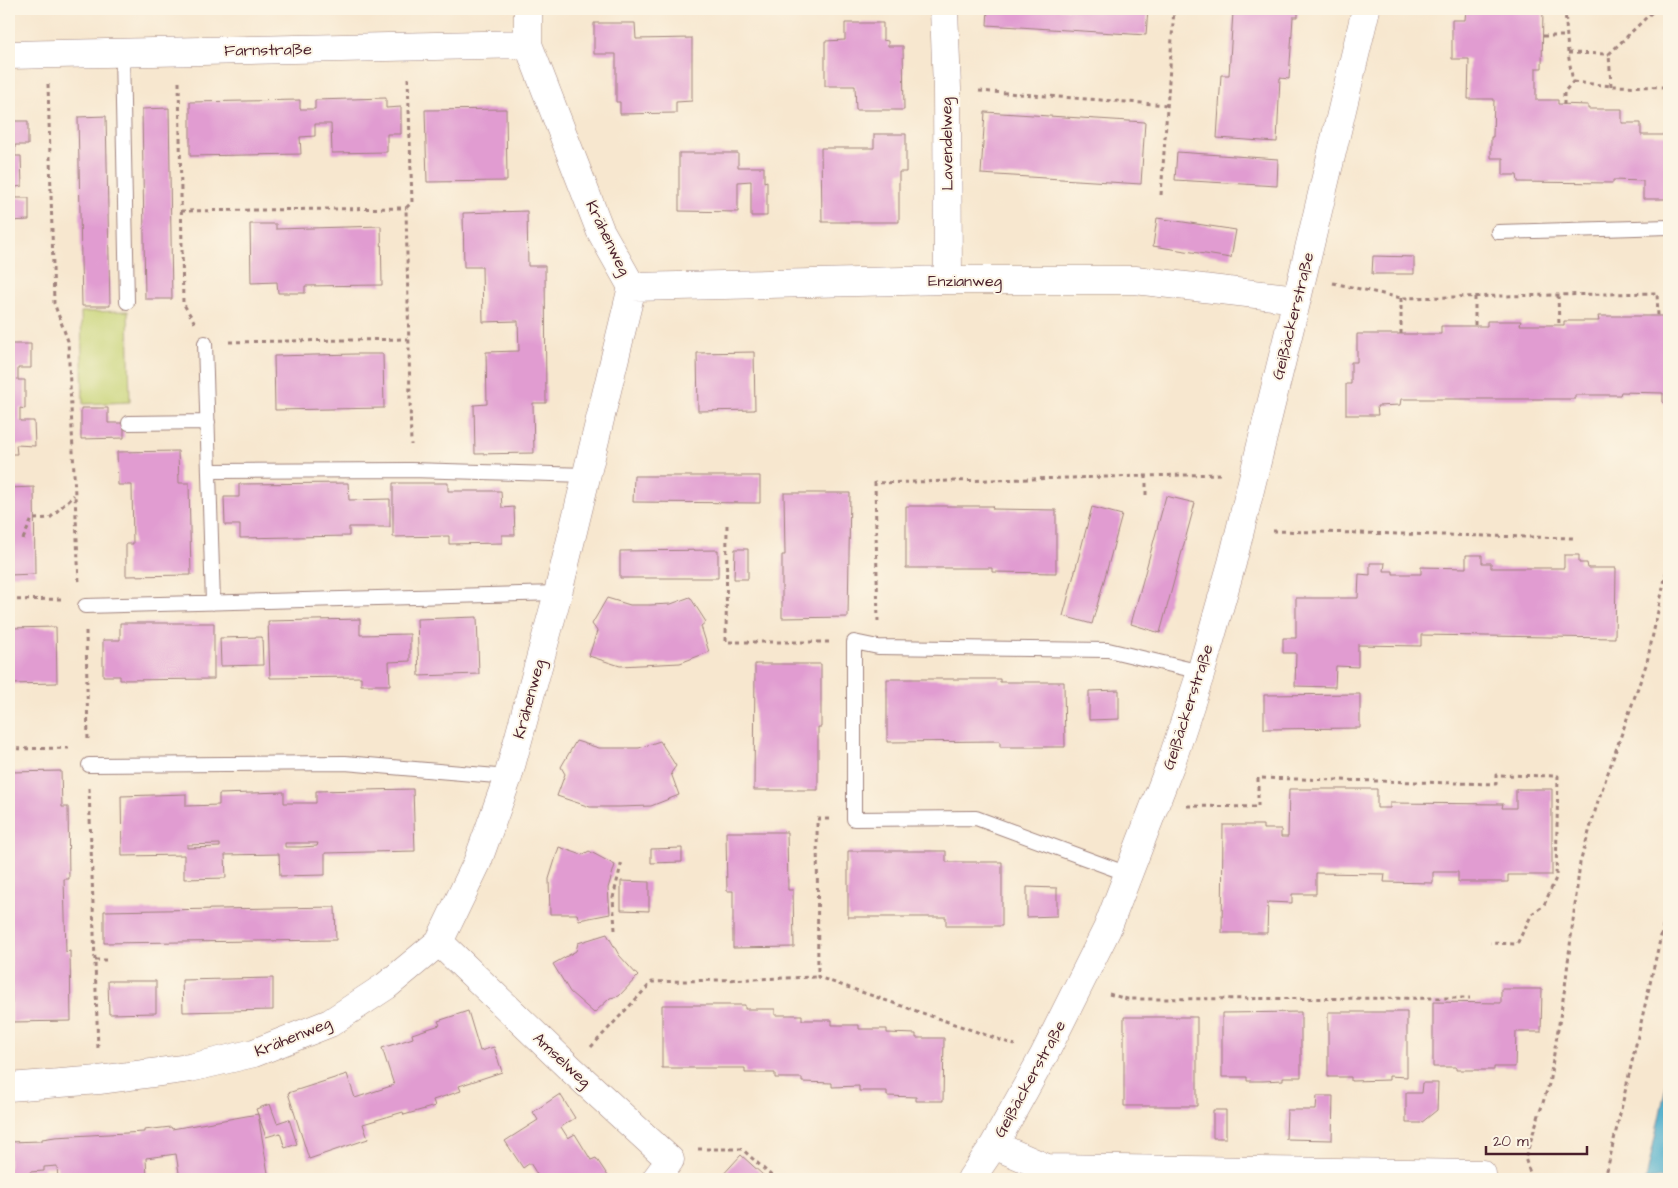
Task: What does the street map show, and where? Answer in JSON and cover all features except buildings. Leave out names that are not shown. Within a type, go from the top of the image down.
[{"type":"street","name":"Krähenweg","points":[[9,1087],[99,1080],[190,1068],[254,1053],[330,1023],[386,986],[439,942],[477,863],[508,776],[558,593],[632,287],[600,230],[528,44],[528,9]]},
{"type":"street","name":"Lavendelweg","points":[[944,9],[948,280]]},
{"type":"street","name":"Geißäckerstraße","points":[[971,1179],[994,1145],[1044,1055],[1107,929],[1154,806],[1201,672],[1240,530],[1366,9]]},
{"type":"street","name":"Farnstraße","points":[[9,55],[528,44]]},
{"type":"street","name":"Enzianweg","points":[[632,287],[948,280],[1135,280],[1300,288]]},
{"type":"street","name":"Amselweg","points":[[439,942],[670,1160],[656,1179]]},
{"type":"street","points":[[994,1145],[1047,1168],[1482,1174]]},
{"type":"lane","points":[[122,53],[127,302]]},
{"type":"lane","points":[[1498,232],[1669,227]]},
{"type":"lane","points":[[206,343],[213,603]]},
{"type":"lane","points":[[129,423],[208,422]]},
{"type":"lane","points":[[209,471],[411,470],[586,475]]},
{"type":"lane","points":[[84,602],[213,603],[558,593]]},
{"type":"lane","points":[[1128,874],[976,818],[854,819],[854,642],[878,648],[1108,650],[1201,672]]},
{"type":"lane","points":[[89,765],[345,763],[508,776]]},
{"type":"path","points":[[1161,195],[1174,9]]},
{"type":"path","points":[[1565,9],[1566,36],[1573,82]]},
{"type":"path","points":[[1568,53],[1609,54],[1652,12],[1652,9]]},
{"type":"path","points":[[1543,36],[1566,36]]},
{"type":"path","points":[[181,211],[406,208],[412,202],[407,48]]},
{"type":"path","points":[[179,52],[184,303],[206,343],[408,339]]},
{"type":"path","points":[[47,54],[54,303],[68,341],[78,579],[84,602],[99,1080]]},
{"type":"path","points":[[1609,54],[1611,86]]},
{"type":"path","points":[[1573,82],[1611,86],[1664,87],[1669,94]]},
{"type":"path","points":[[1564,105],[1564,92],[1573,82]]},
{"type":"path","points":[[946,89],[1168,105]]},
{"type":"path","points":[[406,208],[411,470]]},
{"type":"path","points":[[1300,288],[1401,298],[1657,293],[1658,316]]},
{"type":"path","points":[[1558,295],[1559,325]]},
{"type":"path","points":[[1475,297],[1475,326]]},
{"type":"path","points":[[1401,298],[1401,334]]},
{"type":"path","points":[[878,648],[875,483],[1254,473]]},
{"type":"path","points":[[1146,476],[1146,495]]},
{"type":"path","points":[[23,540],[32,518],[50,518],[74,495]]},
{"type":"path","points":[[727,524],[726,642],[854,642]]},
{"type":"path","points":[[1240,530],[1573,538]]},
{"type":"path","points":[[1532,1179],[1525,1158],[1549,1084],[1565,987],[1580,863],[1598,801],[1647,662],[1669,560]]},
{"type":"path","points":[[9,600],[84,602]]},
{"type":"path","points":[[9,749],[88,748]]},
{"type":"path","points":[[1154,806],[1258,807],[1258,778],[1496,784],[1496,775],[1558,776],[1556,878],[1544,905],[1532,914],[1517,944],[1490,943]]},
{"type":"path","points":[[818,977],[817,818],[854,819]]},
{"type":"path","points":[[614,930],[613,898],[622,861]]},
{"type":"path","points":[[1605,1179],[1669,902]]},
{"type":"path","points":[[95,960],[106,960]]},
{"type":"path","points":[[571,1068],[652,982],[818,977],[1044,1055]]},
{"type":"path","points":[[1078,987],[1127,999],[1470,998]]},
{"type":"path","points":[[657,1148],[742,1149],[775,1179]]},
{"type":"green space","points":[[128,311],[130,402],[83,404],[81,312]]},
{"type":"water","points":[[1669,1072],[1669,1179],[1646,1179]]}]
